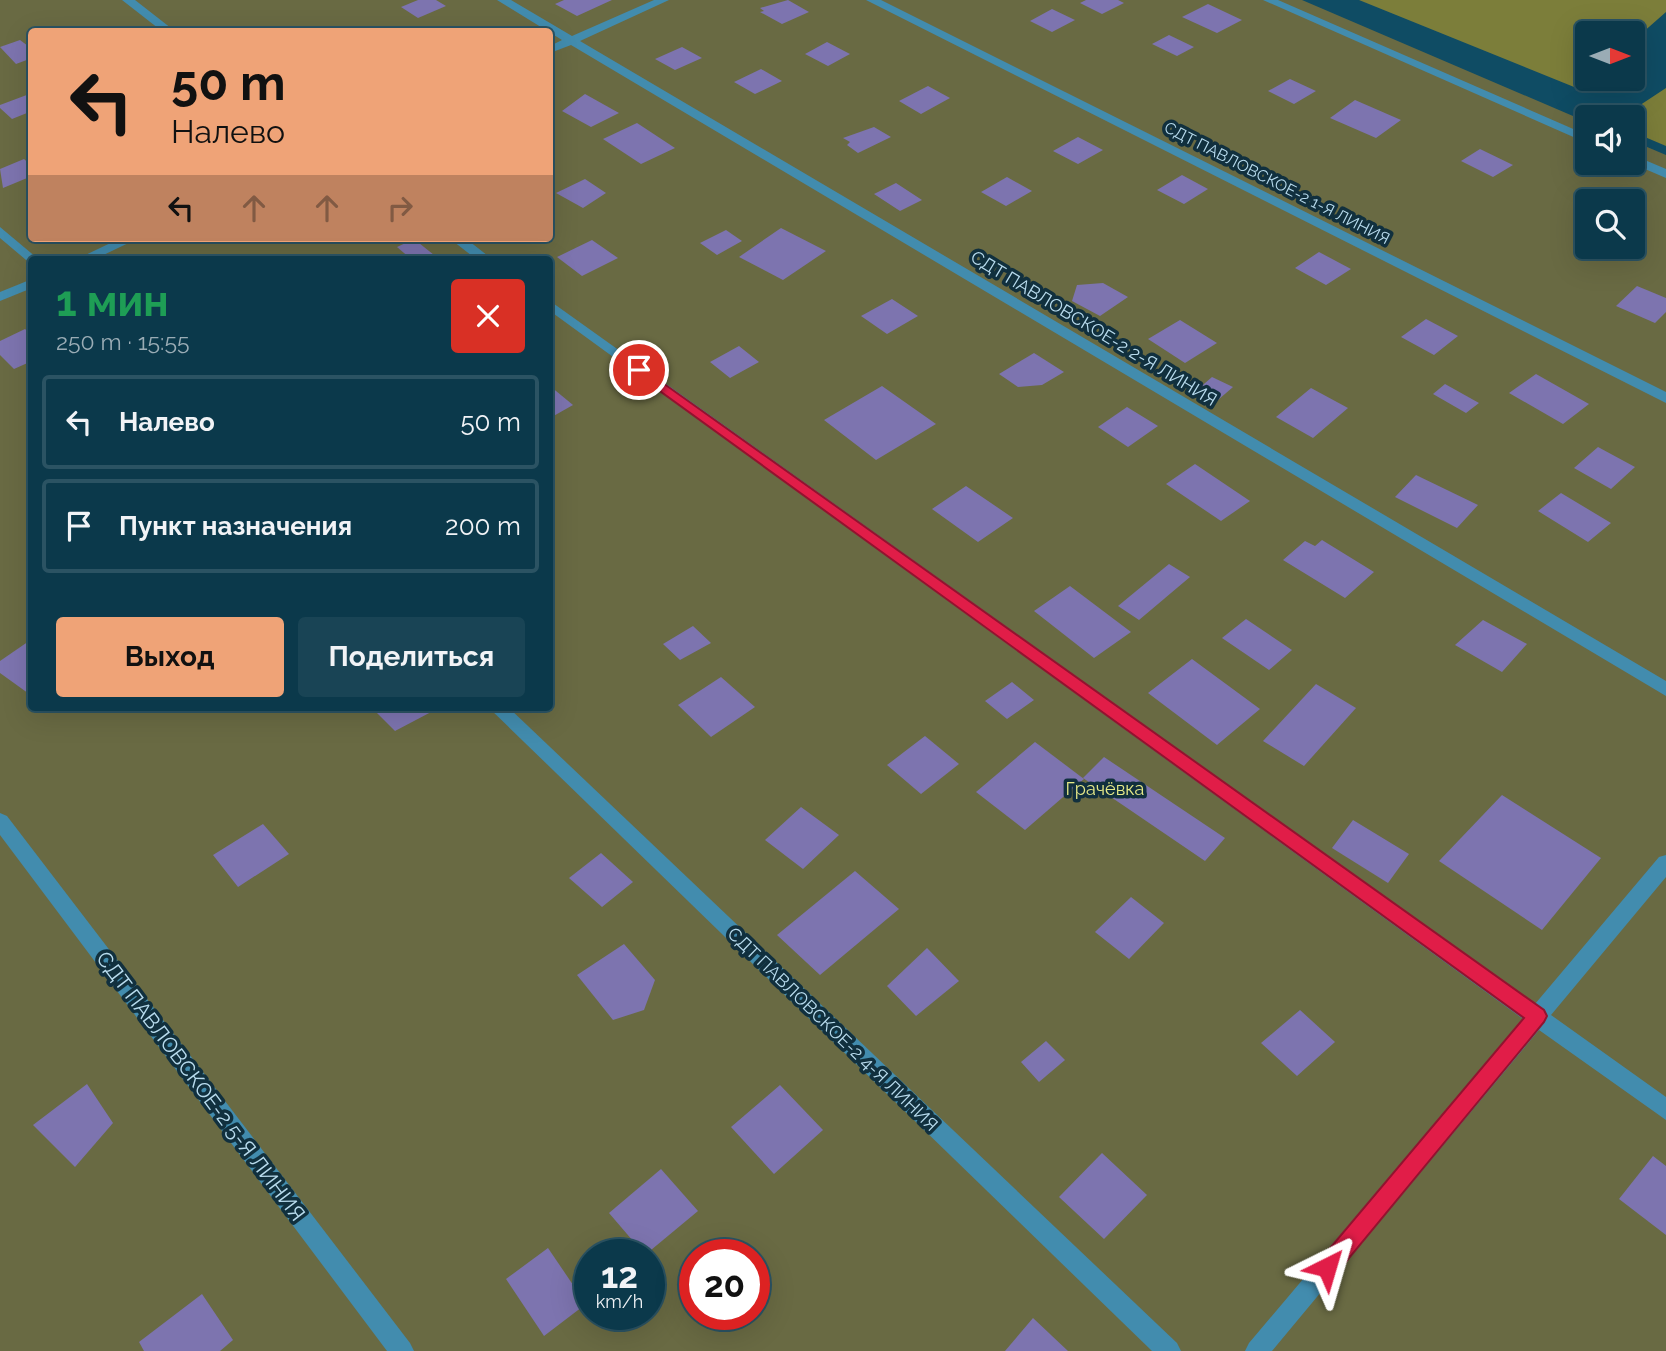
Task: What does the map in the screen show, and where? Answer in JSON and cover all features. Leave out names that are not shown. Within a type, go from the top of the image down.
[{"type":"lane","points":[[128,0],[166,28]]},
{"type":"lane","name":"СДТ ПАВЛОВСКОЕ-2 2-Я ЛИНИЯ","points":[[503,0],[550,28]]},
{"type":"lane","points":[[553,48],[663,0]]},
{"type":"lane","name":"СДТ ПАВЛОВСКОЕ-2 1-Я ЛИНИЯ","points":[[873,0],[1666,398]]},
{"type":"lane","points":[[1269,0],[1575,134]]},
{"type":"lane","name":"СДТ ПАВЛОВСКОЕ-2 2-Я ЛИНИЯ","points":[[553,30],[1666,689]]},
{"type":"lane","points":[[1645,164],[1666,174]]},
{"type":"lane","points":[[0,231],[28,257]]},
{"type":"lane","points":[[91,256],[123,242]]},
{"type":"lane","points":[[462,242],[481,256]]},
{"type":"lane","points":[[0,297],[28,285]]},
{"type":"lane","points":[[553,307],[1666,1110]]},
{"type":"lane","name":"СДТ ПАВЛОВСКОЕ-2 4-Я ЛИНИЯ","points":[[501,711],[1168,1351]]},
{"type":"lane","name":"СДТ ПАВЛОВСКОЕ-2 5-Я ЛИНИЯ","points":[[0,821],[401,1351]]},
{"type":"lane","points":[[1258,1351],[1666,863]]},
{"type":"green space","name":"Грачёвка","points":[[0,0],[1302,0],[1575,117],[1575,175],[1645,175],[1645,146],[1666,155],[1666,1351],[0,1351]]},
{"type":"shaded area","points":[[1359,0],[1666,0],[1666,12],[1645,30],[1645,21],[1575,21],[1575,87]]},
{"type":"shaded area","points":[[1666,88],[1666,146],[1645,137],[1645,105],[1640,105]]},
{"type":"building","points":[[418,0],[436,0],[446,6],[418,18],[401,7]]},
{"type":"building","points":[[564,0],[612,0],[577,16],[555,4]]},
{"type":"building","points":[[788,0],[809,12],[782,24],[760,12],[764,11],[760,8]]},
{"type":"building","points":[[1086,0],[1118,0],[1124,3],[1102,14],[1080,3]]},
{"type":"building","points":[[1208,4],[1242,20],[1217,33],[1182,17]]},
{"type":"building","points":[[1052,9],[1075,20],[1052,32],[1030,21]]},
{"type":"building","points":[[1169,35],[1194,47],[1177,56],[1152,44]]},
{"type":"building","points":[[20,40],[28,46],[28,60],[16,64],[0,47]]},
{"type":"building","points":[[827,42],[850,54],[828,66],[805,54]]},
{"type":"building","points":[[682,47],[702,58],[675,70],[655,59]]},
{"type":"building","points":[[761,69],[782,81],[755,94],[734,82]]},
{"type":"building","points":[[1290,79],[1316,91],[1294,104],[1268,91]]},
{"type":"building","points":[[928,86],[950,98],[921,114],[899,101]]},
{"type":"building","points":[[28,94],[28,113],[12,119],[0,105]]},
{"type":"building","points":[[585,94],[619,113],[591,127],[562,111]]},
{"type":"building","points":[[1355,100],[1401,120],[1376,138],[1330,118]]},
{"type":"building","points":[[637,123],[675,148],[641,164],[603,139]]},
{"type":"building","points":[[874,127],[891,137],[858,153],[847,145],[850,142],[843,138]]},
{"type":"building","points":[[1078,137],[1103,150],[1078,164],[1053,151]]},
{"type":"building","points":[[1480,149],[1513,165],[1493,177],[1461,161]]},
{"type":"building","points":[[24,159],[28,162],[28,178],[3,188],[0,169]]},
{"type":"building","points":[[1182,175],[1208,189],[1184,204],[1157,190]]},
{"type":"building","points":[[1007,177],[1032,191],[1006,206],[981,192]]},
{"type":"building","points":[[585,179],[606,193],[583,208],[556,193]]},
{"type":"building","points":[[896,183],[922,200],[900,211],[874,194]]},
{"type":"building","points":[[781,228],[826,251],[783,280],[739,257]]},
{"type":"building","points":[[726,230],[742,241],[717,255],[700,243]]},
{"type":"building","points":[[592,240],[618,258],[582,276],[557,257]]},
{"type":"building","points":[[408,242],[418,242],[435,256],[408,256],[397,247]]},
{"type":"building","points":[[1319,252],[1351,269],[1326,285],[1295,268]]},
{"type":"building","points":[[1103,283],[1128,297],[1100,316],[1072,301],[1077,285]]},
{"type":"building","points":[[1637,286],[1666,298],[1666,312],[1655,323],[1616,306]]},
{"type":"building","points":[[892,299],[918,316],[887,334],[861,316]]},
{"type":"building","points":[[1426,319],[1458,336],[1434,355],[1401,337]]},
{"type":"building","points":[[1180,320],[1217,343],[1185,363],[1148,339]]},
{"type":"building","points":[[25,329],[28,332],[28,363],[14,369],[0,355],[0,341]]},
{"type":"building","points":[[739,346],[759,362],[730,378],[710,362]]},
{"type":"building","points":[[1034,353],[1064,372],[1042,385],[1018,387],[999,374]]},
{"type":"building","points":[[1536,374],[1589,404],[1563,424],[1509,393]]},
{"type":"building","points":[[1212,377],[1233,387],[1218,400],[1197,390]]},
{"type":"building","points":[[1445,384],[1479,403],[1466,413],[1433,394]]},
{"type":"building","points":[[882,386],[936,424],[876,460],[824,420]]},
{"type":"building","points":[[553,388],[573,405],[553,416]]},
{"type":"building","points":[[1311,388],[1348,408],[1313,438],[1276,417]]},
{"type":"building","points":[[1127,407],[1158,426],[1128,447],[1098,427]]},
{"type":"building","points":[[1598,447],[1635,467],[1611,489],[1574,468]]},
{"type":"building","points":[[1195,464],[1250,501],[1221,521],[1166,484]]},
{"type":"building","points":[[1416,475],[1478,505],[1457,528],[1395,497]]},
{"type":"building","points":[[966,486],[1013,518],[978,542],[932,509]]},
{"type":"building","points":[[1561,493],[1611,523],[1588,542],[1538,511]]},
{"type":"building","points":[[1322,540],[1374,572],[1345,598],[1283,560],[1305,541],[1315,546]]},
{"type":"building","points":[[1169,564],[1190,577],[1139,620],[1118,606]]},
{"type":"building","points":[[1070,586],[1131,632],[1094,658],[1034,611]]},
{"type":"building","points":[[1246,619],[1292,650],[1269,670],[1222,638]]},
{"type":"building","points":[[1483,620],[1527,644],[1502,672],[1455,645]]},
{"type":"building","points":[[693,626],[711,643],[680,660],[663,644]]},
{"type":"building","points":[[28,642],[28,693],[0,673],[0,661]]},
{"type":"building","points":[[1192,659],[1260,709],[1217,745],[1148,693]]},
{"type":"building","points":[[721,677],[755,707],[711,737],[678,705]]},
{"type":"building","points":[[1012,682],[1034,700],[1007,719],[985,701]]},
{"type":"building","points":[[1316,684],[1356,708],[1304,766],[1263,741]]},
{"type":"building","points":[[375,711],[433,711],[395,731]]},
{"type":"building","points":[[925,736],[959,764],[921,794],[887,765]]},
{"type":"building","points":[[1035,742],[1084,779],[1025,830],[976,792]]},
{"type":"building","points":[[1104,757],[1225,838],[1205,861],[1083,778]]},
{"type":"building","points":[[1502,795],[1601,858],[1542,930],[1439,861]]},
{"type":"building","points":[[801,807],[839,835],[803,869],[765,840]]},
{"type":"building","points":[[1353,820],[1409,854],[1388,883],[1332,848]]},
{"type":"building","points":[[263,824],[289,854],[238,887],[213,855]]},
{"type":"building","points":[[601,853],[633,882],[602,907],[569,878]]},
{"type":"building","points":[[855,871],[899,909],[820,975],[777,935]]},
{"type":"building","points":[[1131,897],[1164,923],[1129,959],[1095,932]]},
{"type":"building","points":[[624,944],[655,980],[644,1010],[613,1020],[577,975]]},
{"type":"building","points":[[927,948],[959,981],[916,1016],[887,986]]},
{"type":"building","points":[[1300,1010],[1335,1042],[1297,1076],[1261,1043]]},
{"type":"building","points":[[1046,1041],[1065,1060],[1039,1082],[1021,1062]]},
{"type":"building","points":[[87,1084],[113,1123],[75,1167],[33,1125]]},
{"type":"building","points":[[780,1085],[823,1130],[774,1174],[731,1127]]},
{"type":"building","points":[[1102,1153],[1147,1195],[1104,1239],[1059,1197]]},
{"type":"building","points":[[1653,1156],[1666,1166],[1666,1235],[1619,1199]]},
{"type":"building","points":[[661,1169],[698,1211],[664,1239],[631,1239],[609,1213]]},
{"type":"building","points":[[548,1248],[574,1286],[574,1313],[544,1336],[506,1279]]},
{"type":"building","points":[[202,1294],[233,1340],[220,1351],[144,1351],[139,1342]]},
{"type":"building","points":[[1033,1318],[1068,1351],[1005,1351]]},
{"type":"route","points":[[639,370],[1537,1016],[1327,1267]]}]
